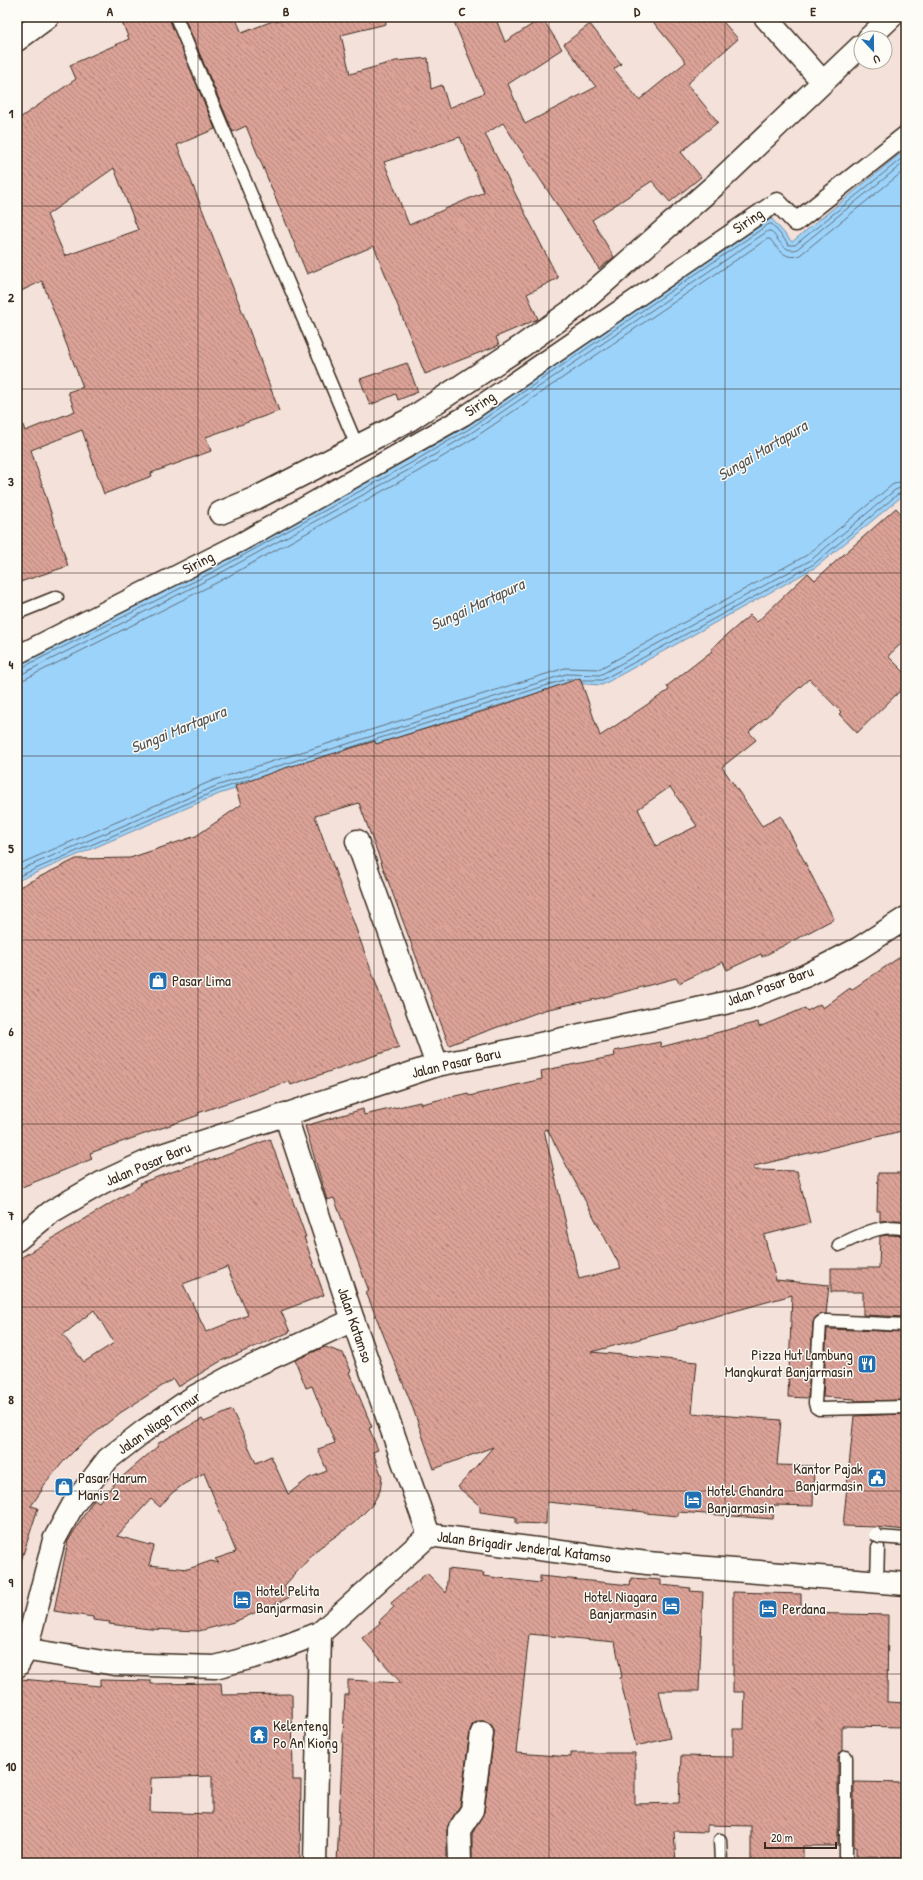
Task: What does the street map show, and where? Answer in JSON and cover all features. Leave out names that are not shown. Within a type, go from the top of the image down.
[{"type":"street","points":[[17,40],[48,17]]},
{"type":"street","points":[[765,17],[823,82]]},
{"type":"street","points":[[877,30],[891,17]]},
{"type":"street","points":[[220,513],[256,498],[409,420],[522,346],[574,309],[714,186],[853,54]]},
{"type":"street","name":"Siring","points":[[17,654],[243,541],[464,416],[777,202],[796,222],[906,135]]},
{"type":"street","points":[[357,841],[437,1065]]},
{"type":"street","name":"Jalan Pasar Baru","points":[[17,1240],[51,1212],[103,1182],[159,1156],[437,1065],[747,998],[805,976],[858,949],[906,918]]},
{"type":"street","name":"Jalan Katamso","points":[[285,1114],[353,1320],[429,1535]]},
{"type":"street","name":"Jalan Niaga Timur","points":[[20,1654],[54,1540],[72,1505],[108,1459],[144,1431],[192,1398],[236,1374],[353,1320]]},
{"type":"street","name":"Jalan Brigadir Jenderal Katamso","points":[[20,1654],[115,1664],[214,1667],[264,1654],[320,1633],[429,1535],[647,1563],[906,1584]]},
{"type":"street","points":[[315,1863],[320,1633]]},
{"type":"street","points":[[460,1863],[459,1830],[472,1810],[482,1733]]},
{"type":"lane","points":[[176,17],[356,446]]},
{"type":"lane","points":[[17,612],[57,597]]},
{"type":"lane","points":[[839,1245],[863,1234],[882,1228],[895,1227],[906,1229]]},
{"type":"lane","points":[[906,1325],[828,1321],[823,1321],[820,1323],[815,1403],[816,1407],[819,1408],[906,1407]]},
{"type":"lane","points":[[875,1531],[879,1537],[906,1539]]},
{"type":"lane","points":[[877,1582],[878,1547]]},
{"type":"lane","points":[[846,1757],[846,1863]]},
{"type":"lane","points":[[720,1840],[721,1863]]},
{"type":"water","name":"Sungai Martapura","points":[[906,149],[906,499],[901,497],[816,567],[602,685],[569,683],[219,794],[17,881],[17,666],[211,568],[467,426],[771,218],[792,242]]},
{"type":"building","points":[[120,17],[169,17],[215,129],[177,145],[244,316],[279,411],[206,437],[211,451],[151,473],[152,476],[104,494],[82,430],[31,450],[68,566],[17,583],[17,420],[21,420],[25,431],[75,411],[68,392],[83,387],[42,281],[17,293],[17,120],[76,79],[70,65],[129,39]],"holes":[[[114,168],[138,230],[65,256],[47,215]]]},
{"type":"building","points":[[184,17],[235,17],[242,33],[275,20],[276,22],[295,17],[385,17],[386,24],[341,35],[350,74],[396,61],[428,58],[431,89],[442,85],[449,108],[484,93],[452,17],[495,17],[505,42],[542,18],[562,49],[508,84],[525,124],[596,87],[564,44],[590,24],[621,64],[614,69],[639,100],[686,62],[649,17],[719,17],[738,39],[687,84],[718,122],[681,152],[701,177],[670,202],[652,181],[592,220],[614,257],[599,269],[578,234],[577,235],[503,123],[485,134],[558,278],[527,294],[538,319],[496,337],[499,345],[425,374],[374,246],[307,274],[246,126],[233,132]],"holes":[[[460,137],[484,192],[409,225],[384,162]]]},
{"type":"building","points":[[407,363],[418,392],[398,400],[396,394],[370,405],[360,379]]},
{"type":"building","points":[[896,508],[906,519],[906,639],[889,655],[889,657],[906,674],[906,685],[857,733],[839,714],[841,712],[809,679],[749,732],[756,740],[722,767],[762,826],[781,816],[834,919],[762,957],[761,954],[727,970],[723,962],[679,983],[676,978],[601,998],[544,1010],[449,1045],[359,803],[315,816],[399,1047],[291,1085],[289,1081],[198,1113],[199,1115],[90,1153],[92,1159],[17,1189],[17,888],[76,859],[130,858],[196,836],[241,805],[235,786],[282,769],[375,741],[376,744],[497,707],[580,678],[600,736],[669,690],[667,686],[712,651],[711,649],[750,615],[757,622],[808,573],[815,580]],"holes":[[[670,787],[697,826],[656,846],[638,809]]]},
{"type":"building","points":[[906,953],[906,1130],[754,1166],[754,1170],[797,1171],[810,1223],[764,1235],[776,1280],[829,1285],[826,1314],[816,1317],[813,1323],[808,1398],[788,1397],[792,1295],[677,1327],[677,1329],[591,1352],[697,1362],[692,1413],[781,1420],[777,1465],[814,1466],[813,1506],[774,1505],[773,1519],[678,1512],[678,1516],[547,1502],[546,1524],[516,1523],[516,1517],[480,1512],[480,1506],[458,1487],[493,1447],[434,1469],[411,1403],[366,1292],[369,1291],[334,1198],[327,1200],[305,1126],[363,1109],[364,1115],[468,1093],[469,1096],[542,1079],[541,1071],[615,1056],[614,1051],[660,1042],[661,1047],[758,1022],[759,1027],[805,1008],[807,1011],[820,1004],[823,1008],[850,988],[851,990]],"holes":[[[547,1129],[621,1268],[579,1279],[544,1130]]]},
{"type":"building","points":[[270,1139],[306,1237],[304,1237],[324,1295],[281,1311],[290,1332],[221,1361],[178,1387],[173,1379],[120,1413],[80,1445],[63,1462],[41,1489],[42,1490],[31,1506],[38,1508],[21,1561],[17,1560],[17,1260],[141,1185],[140,1183],[209,1159],[210,1161]],"holes":[[[227,1267],[248,1315],[206,1332],[183,1284]],[[94,1310],[114,1343],[84,1362],[63,1335]]]},
{"type":"building","points":[[878,1173],[906,1173],[906,1221],[880,1221],[880,1211],[877,1211]]},
{"type":"building","points":[[880,1236],[906,1236],[906,1317],[863,1315],[863,1292],[831,1292],[831,1268],[879,1268]]},
{"type":"building","name":"Pizza Hut Lambung Mangkurat Banjarmasin","points":[[827,1329],[906,1332],[906,1400],[855,1401],[855,1399],[823,1397]]},
{"type":"building","points":[[325,1347],[343,1353],[351,1371],[349,1372],[372,1427],[369,1428],[378,1450],[373,1452],[382,1477],[380,1491],[372,1505],[354,1523],[319,1548],[284,1586],[290,1597],[234,1622],[199,1631],[150,1629],[109,1624],[110,1622],[93,1620],[93,1617],[54,1611],[68,1541],[94,1499],[99,1502],[115,1483],[158,1446],[157,1444],[202,1419],[204,1422],[232,1410],[256,1463],[271,1456],[288,1494],[309,1478],[327,1471],[318,1449],[335,1443],[312,1386],[306,1388],[295,1360]],"holes":[[[204,1473],[236,1552],[215,1559],[219,1563],[211,1561],[188,1569],[149,1565],[154,1546],[117,1536],[151,1499],[160,1507],[172,1493],[184,1484]]]},
{"type":"building","name":"Kantor Pajak Banjarmasin","points":[[906,1414],[906,1530],[843,1526],[854,1416]]},
{"type":"building","points":[[448,1569],[484,1573],[483,1576],[540,1583],[540,1576],[630,1585],[631,1578],[661,1580],[661,1585],[691,1588],[690,1591],[703,1592],[699,1691],[659,1691],[670,1738],[636,1746],[620,1678],[622,1677],[615,1642],[529,1634],[516,1753],[571,1757],[571,1753],[635,1753],[635,1804],[679,1803],[681,1756],[733,1757],[733,1729],[744,1729],[745,1692],[733,1692],[733,1592],[801,1594],[801,1613],[888,1615],[887,1702],[906,1703],[906,1727],[842,1726],[842,1751],[838,1757],[838,1846],[803,1846],[803,1863],[751,1863],[751,1826],[707,1825],[707,1832],[674,1831],[676,1863],[472,1863],[472,1834],[484,1812],[494,1735],[494,1729],[490,1723],[478,1721],[472,1725],[470,1731],[460,1806],[449,1823],[447,1830],[447,1863],[337,1863],[345,1695],[348,1695],[348,1680],[401,1683],[362,1638],[380,1623],[379,1621],[394,1607],[391,1603],[427,1573],[446,1593]]},
{"type":"building","points":[[21,1679],[100,1686],[100,1680],[151,1681],[151,1684],[221,1683],[222,1695],[292,1694],[293,1780],[301,1780],[300,1863],[17,1863],[17,1723]],"holes":[[[212,1776],[212,1814],[150,1812],[151,1778]]]},
{"type":"building","points":[[854,1782],[906,1783],[906,1857],[856,1856],[856,1847],[854,1847]]},
{"type":"place","name":"Pasar Lima","points":[[158,981]]},
{"type":"place","name":"Pizza Hut Lambung Mangkurat Banjarmasin","points":[[867,1364]]},
{"type":"place","name":"Kantor Pajak Banjarmasin","points":[[877,1478]]},
{"type":"place","name":"Pasar Harum Manis 2","points":[[64,1487]]},
{"type":"place","name":"Hotel Chandra Banjarmasin","points":[[693,1500]]},
{"type":"place","name":"Hotel Pelita Banjarmasin","points":[[242,1600]]},
{"type":"place","name":"Hotel Niagara Banjarmasin","points":[[671,1606]]},
{"type":"place","name":"Perdana","points":[[768,1609]]},
{"type":"place","name":"Kelenteng Po An Kiong","points":[[259,1735]]}]
